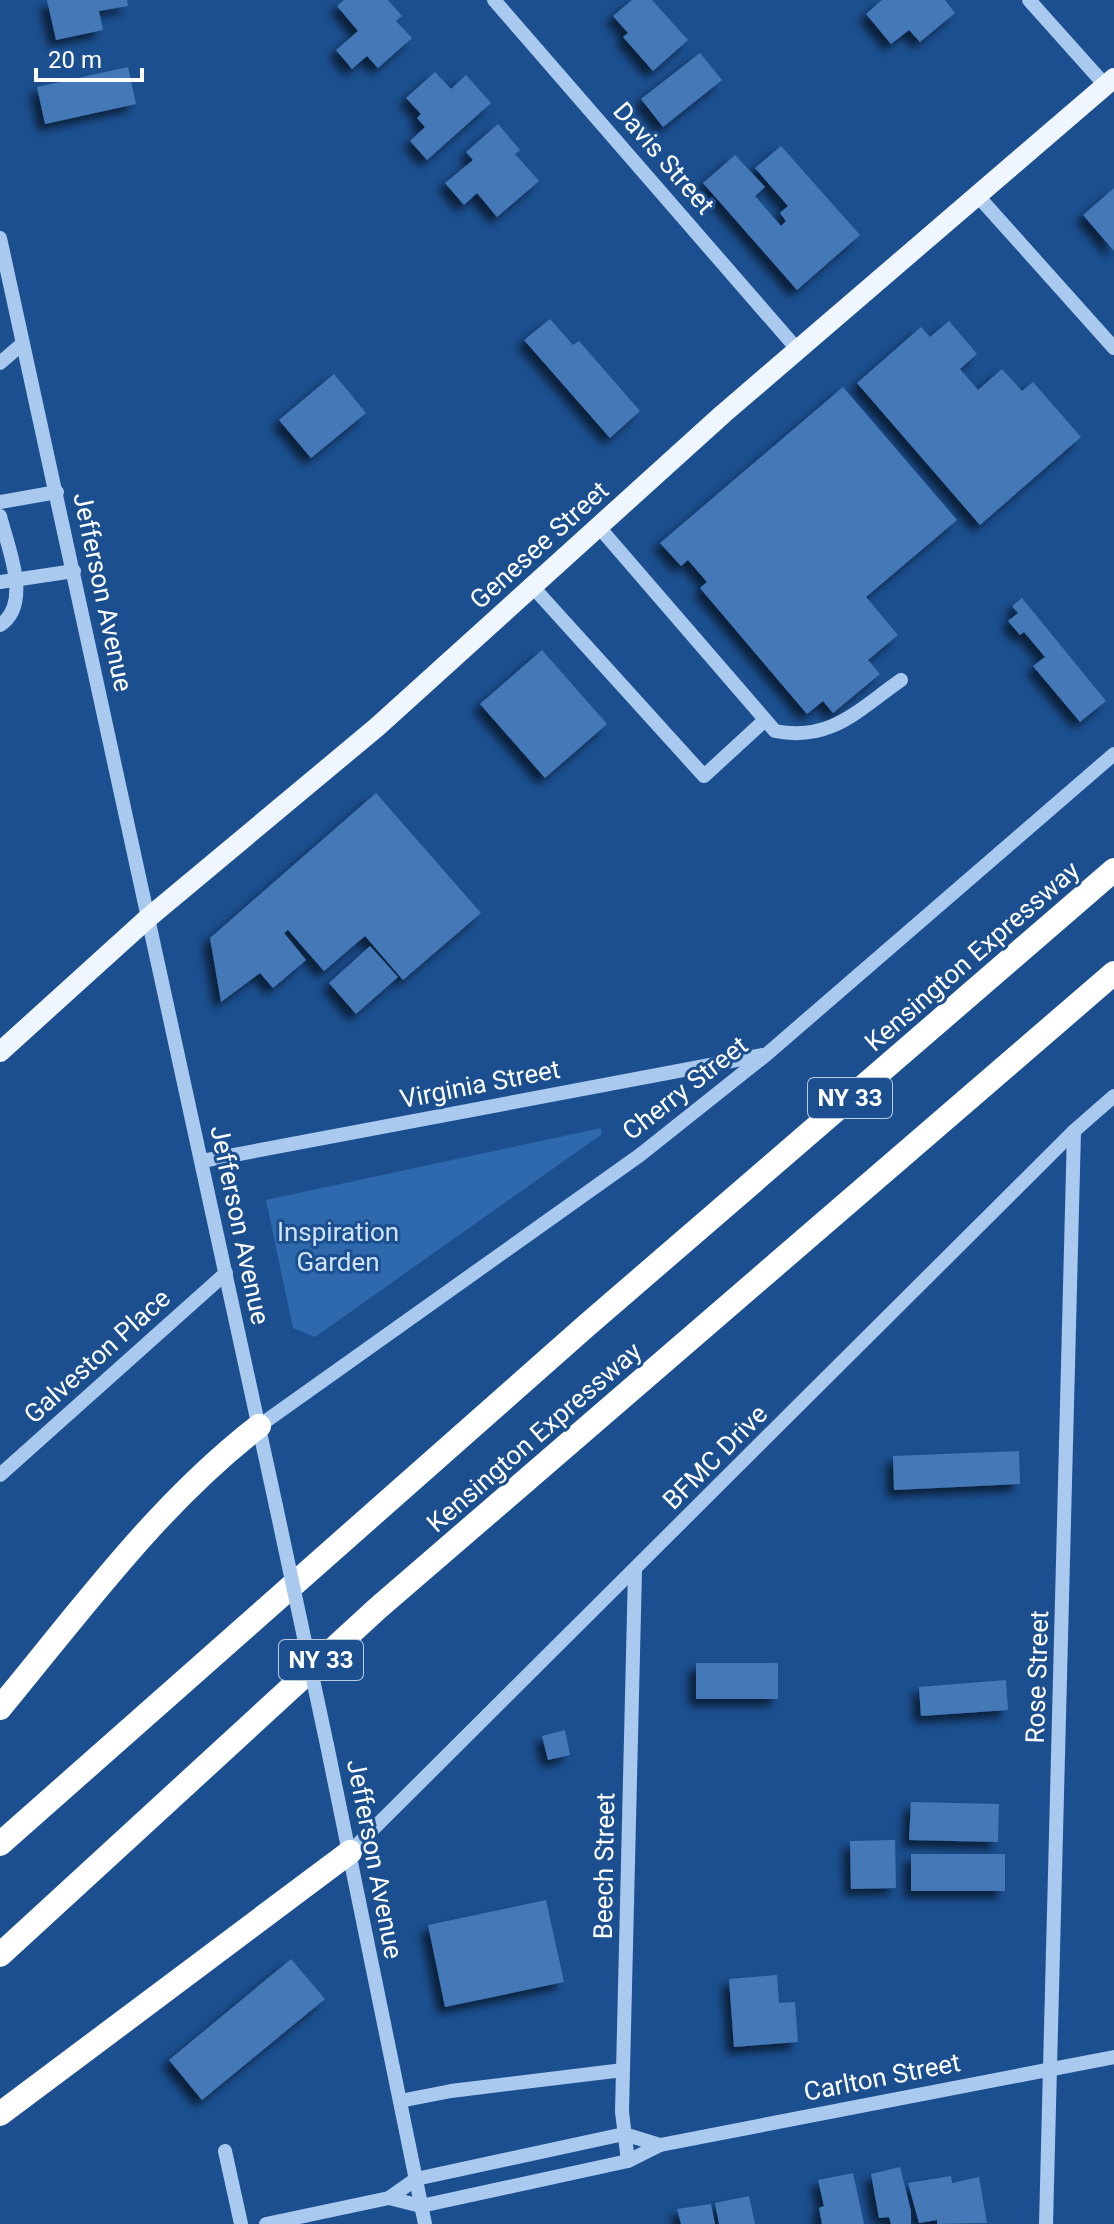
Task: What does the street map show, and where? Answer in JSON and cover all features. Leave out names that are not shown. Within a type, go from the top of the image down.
[{"type":"highway","name":"Kensington Expressway","points":[[0,1844],[586,1326],[1114,870]]},
{"type":"highway","name":"Kensington Expressway","points":[[0,1955],[378,1608],[1114,973]]},
{"type":"highway","points":[[0,1708],[138,1542],[219,1457],[259,1426]]},
{"type":"highway","points":[[0,2114],[350,1852]]},
{"type":"main road","name":"Genesee Street","points":[[0,1052],[148,918],[377,727],[797,349],[1110,81]]},
{"type":"street","name":"Davis Street","points":[[494,0],[797,349]]},
{"type":"street","points":[[1029,0],[1110,81]]},
{"type":"street","points":[[977,195],[1114,348]]},
{"type":"street","name":"Jefferson Avenue","points":[[0,238],[259,1426],[425,2224]]},
{"type":"street","points":[[0,363],[22,344]]},
{"type":"street","points":[[0,502],[57,492]]},
{"type":"street","points":[[0,516],[3,541],[16,579],[12,613],[0,625]]},
{"type":"street","points":[[598,526],[775,731],[799,736],[832,730],[901,680]]},
{"type":"street","points":[[0,582],[74,571]]},
{"type":"street","points":[[532,586],[704,776],[765,720]]},
{"type":"street","name":"Cherry Street","points":[[259,1426],[640,1155],[767,1054],[1114,754]]},
{"type":"street","name":"Virginia Street","points":[[202,1161],[767,1054]]},
{"type":"street","name":"BFMC Drive","points":[[350,1852],[1074,1131],[1114,1096]]},
{"type":"street","name":"Rose Street","points":[[1046,2224],[1074,1131]]},
{"type":"street","name":"Galveston Place","points":[[0,1475],[226,1273]]},
{"type":"street","name":"Beech Street","points":[[628,2161],[624,2134],[623,2070],[635,1571]]},
{"type":"street","name":"Carlton Street","points":[[389,2198],[421,2206],[628,2161],[660,2145],[1114,2057]]},
{"type":"street","points":[[400,2101],[451,2091],[623,2070]]},
{"type":"street","name":"Carlton Street","points":[[266,2224],[389,2198],[416,2179],[624,2134],[660,2145]]},
{"type":"street","points":[[225,2151],[241,2224]]},
{"type":"green space","name":"Inspiration Garden","points":[[601,1128],[602,1134],[315,1337],[293,1328],[266,1200]]},
{"type":"building","points":[[47,0],[127,0],[128,6],[99,11],[103,30],[56,40]]},
{"type":"building","points":[[344,0],[388,0],[402,16],[396,21],[412,38],[378,68],[367,56],[352,69],[336,50],[358,31],[337,6]]},
{"type":"building","points":[[632,0],[652,0],[688,40],[653,71],[623,37],[628,33],[613,16]]},
{"type":"building","points":[[882,0],[945,0],[955,13],[920,42],[909,30],[891,44],[866,14]]},
{"type":"building","points":[[700,53],[722,80],[663,127],[641,99]]},
{"type":"building","points":[[128,67],[136,104],[45,124],[37,87]]},
{"type":"building","points":[[435,72],[451,89],[466,75],[491,103],[427,160],[410,141],[425,127],[417,118],[421,114],[406,98]]},
{"type":"building","points":[[498,124],[520,150],[515,154],[539,181],[497,217],[477,193],[464,205],[445,183],[473,160],[466,152]]},
{"type":"building","points":[[781,146],[860,235],[797,290],[703,183],[735,155],[765,187],[755,196],[781,226],[786,221],[780,213],[788,206],[755,168]]},
{"type":"building","points":[[1114,188],[1114,251],[1083,215]]},
{"type":"building","points":[[550,319],[573,345],[579,341],[640,411],[610,438],[524,340]]},
{"type":"building","points":[[949,321],[977,354],[960,369],[978,390],[1002,369],[1022,391],[1033,382],[1081,437],[980,525],[857,383],[921,327],[930,337]]},
{"type":"building","points":[[334,374],[366,413],[311,458],[279,420]]},
{"type":"building","points":[[843,387],[957,520],[866,597],[898,635],[868,660],[880,674],[833,713],[823,701],[807,714],[700,588],[707,582],[688,560],[681,566],[660,543]]},
{"type":"building","points":[[1022,598],[1106,701],[1080,722],[1033,666],[1045,657],[1024,632],[1020,635],[1008,621],[1018,613],[1012,606]]},
{"type":"building","points":[[542,650],[607,724],[545,778],[480,704]]},
{"type":"building","points":[[376,793],[481,913],[403,980],[365,936],[324,971],[288,930],[284,933],[306,960],[273,988],[260,973],[221,1002],[210,938]]},
{"type":"building","points":[[370,946],[398,977],[356,1014],[329,983]]},
{"type":"building","points":[[1019,1451],[1020,1484],[894,1490],[893,1456]]},
{"type":"building","points":[[696,1663],[778,1663],[778,1699],[696,1699]]},
{"type":"building","points":[[1006,1680],[1008,1710],[921,1716],[919,1687]]},
{"type":"building","points":[[565,1730],[570,1755],[548,1760],[542,1736]]},
{"type":"building","points":[[911,1802],[999,1804],[998,1842],[909,1840]]},
{"type":"building","points":[[895,1840],[896,1888],[851,1889],[850,1841]]},
{"type":"building","points":[[911,1854],[1005,1854],[1005,1891],[911,1891]]},
{"type":"building","points":[[546,1900],[564,1982],[445,2007],[428,1925]]},
{"type":"building","points":[[291,1959],[325,1999],[202,2100],[169,2060]]},
{"type":"building","points":[[777,1975],[779,2003],[795,2002],[798,2042],[734,2047],[729,1979]]},
{"type":"building","points":[[900,2167],[911,2211],[911,2224],[891,2224],[889,2217],[879,2218],[871,2174]]},
{"type":"building","points":[[853,2173],[864,2224],[822,2224],[819,2208],[824,2206],[818,2180]]},
{"type":"building","points":[[951,2176],[952,2183],[979,2177],[987,2223],[937,2224],[937,2220],[919,2223],[908,2183]]},
{"type":"building","points":[[749,2196],[755,2224],[719,2224],[715,2203]]},
{"type":"building","points":[[711,2204],[715,2224],[681,2224],[677,2209]]}]
